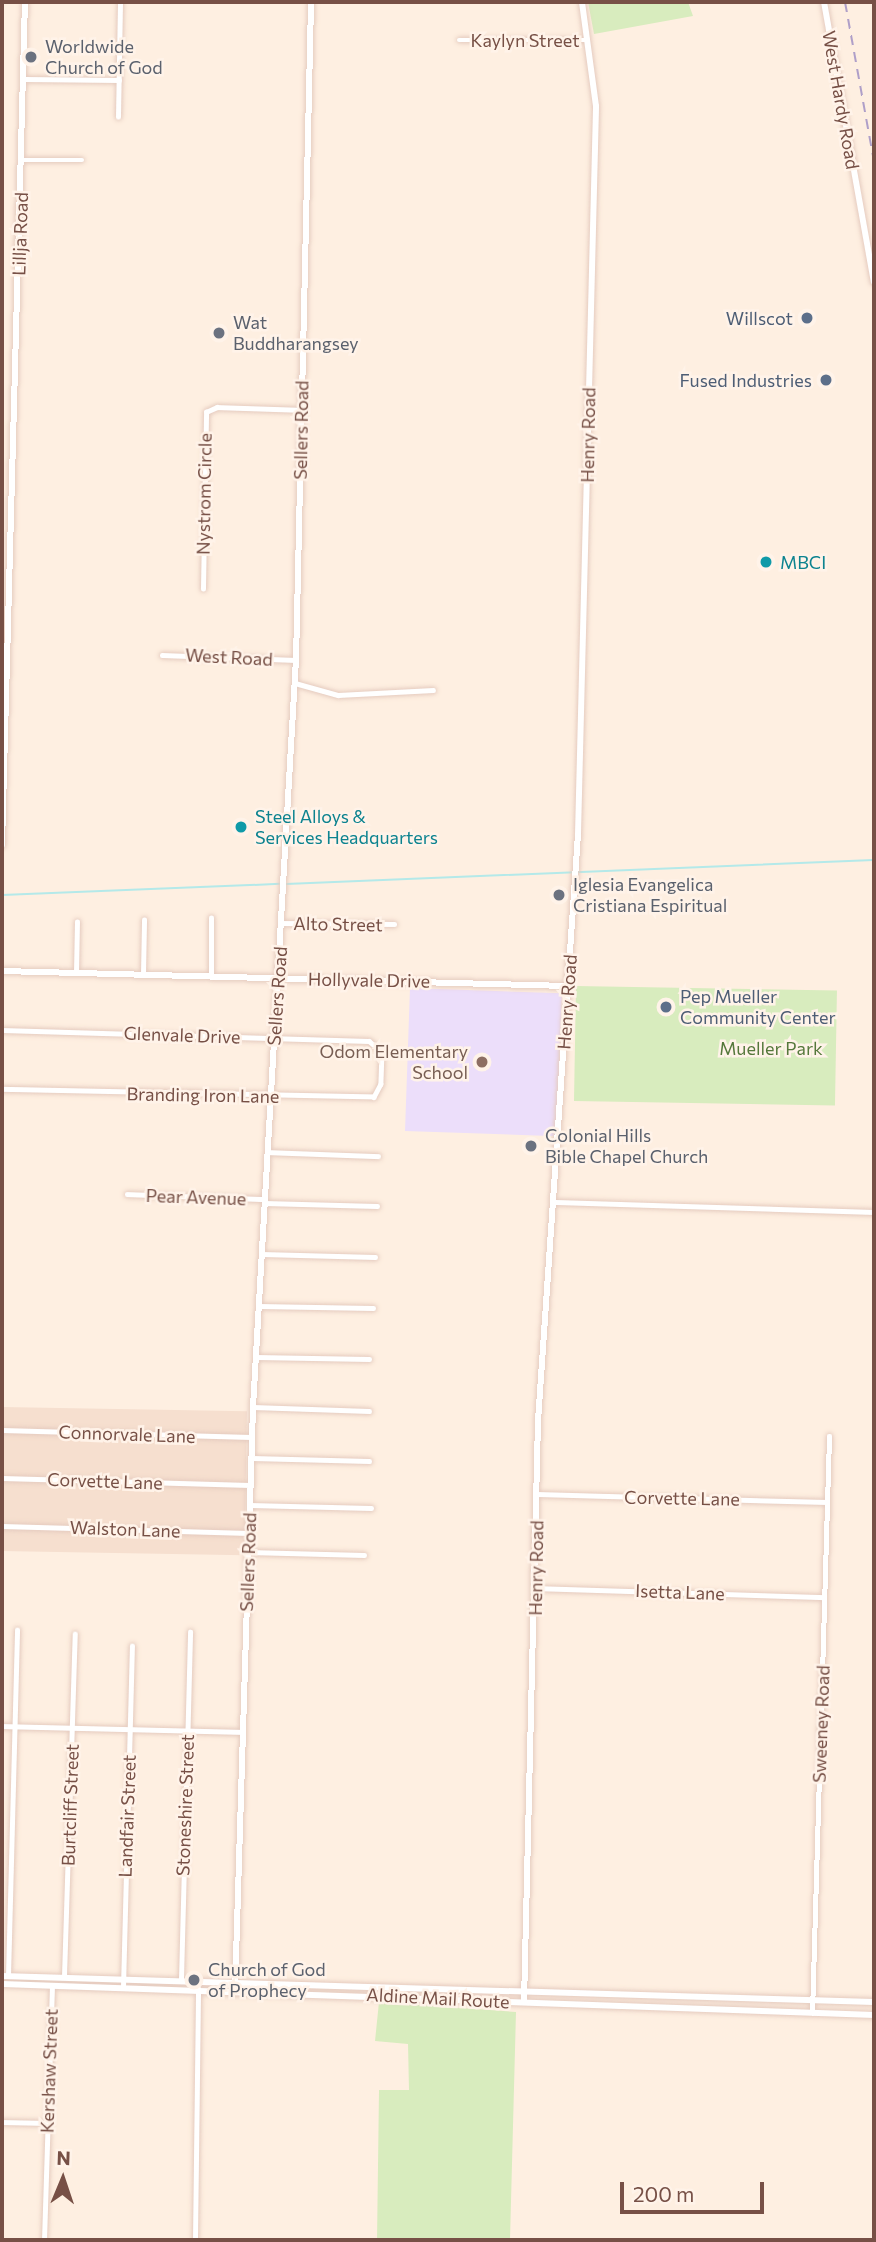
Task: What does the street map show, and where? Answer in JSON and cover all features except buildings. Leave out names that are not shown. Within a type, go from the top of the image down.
[{"type":"street","name":"Lillja Road","points":[[2,845],[25,2]]},
{"type":"street","points":[[118,117],[120,2]]},
{"type":"street","name":"Sellers Road","points":[[235,1990],[251,1437],[296,660],[311,2]]},
{"type":"street","name":"Henry Road","points":[[524,2002],[537,1494],[577,867],[596,106],[590,40],[582,2]]},
{"type":"street","name":"West Hardy Road","points":[[824,2],[874,282]]},
{"type":"street","name":"Kaylyn Street","points":[[459,40],[590,40]]},
{"type":"street","points":[[24,79],[118,80]]},
{"type":"street","points":[[22,160],[82,160]]},
{"type":"street","name":"Nystrom Circle","points":[[203,589],[206,412],[217,407],[302,410]]},
{"type":"street","points":[[2,517],[12,518]]},
{"type":"street","points":[[2,586],[10,587]]},
{"type":"street","name":"West Road","points":[[162,654],[296,660]]},
{"type":"street","name":"West Road","points":[[295,683],[338,695],[433,690]]},
{"type":"street","points":[[211,918],[211,977]]},
{"type":"street","points":[[143,975],[144,920]]},
{"type":"street","points":[[76,973],[77,922]]},
{"type":"street","name":"Alto Street","points":[[282,923],[394,924]]},
{"type":"street","name":"Hollyvale Drive","points":[[2,971],[568,986]]},
{"type":"street","name":"Glenvale Drive","points":[[2,1030],[376,1042],[382,1052],[382,1069]]},
{"type":"street","name":"Branding Iron Lane","points":[[2,1089],[271,1097],[374,1097],[381,1084],[382,1069]]},
{"type":"street","points":[[267,1152],[378,1156]]},
{"type":"street","name":"Pear Avenue","points":[[127,1194],[377,1206]]},
{"type":"street","points":[[556,1202],[874,1212]]},
{"type":"street","points":[[261,1254],[375,1257]]},
{"type":"street","points":[[258,1306],[373,1308]]},
{"type":"street","points":[[256,1357],[369,1359]]},
{"type":"street","points":[[253,1408],[369,1411]]},
{"type":"street","name":"Connorvale Lane","points":[[2,1430],[251,1437]]},
{"type":"street","name":"Sweeney Road","points":[[812,2013],[829,1436]]},
{"type":"street","points":[[251,1458],[369,1461]]},
{"type":"street","name":"Corvette Lane","points":[[2,1478],[250,1485]]},
{"type":"street","name":"Corvette Lane","points":[[537,1494],[827,1502]]},
{"type":"street","points":[[250,1505],[371,1508]]},
{"type":"street","name":"Walston Lane","points":[[2,1526],[249,1533]]},
{"type":"street","points":[[248,1552],[364,1555]]},
{"type":"street","name":"Isetta Lane","points":[[536,1588],[824,1597]]},
{"type":"street","points":[[5,1976],[17,1630]]},
{"type":"street","name":"Stoneshire Street","points":[[181,1979],[190,1632]]},
{"type":"street","name":"Burtcliff Street","points":[[64,1976],[75,1634]]},
{"type":"street","name":"Landfair Street","points":[[123,1987],[132,1646]]},
{"type":"street","points":[[2,1726],[243,1732]]},
{"type":"street","name":"Aldine Mail Route","points":[[5,1976],[181,1979],[611,1997],[874,2003]]},
{"type":"street","name":"Aldine Mail Route","points":[[2,1984],[198,1988],[874,2015]]},
{"type":"street","name":"Kershaw Street","points":[[44,2240],[52,1985]]},
{"type":"street","points":[[384,1987],[384,1996]]},
{"type":"street","points":[[195,2240],[198,1988]]},
{"type":"street","points":[[611,1997],[612,2005]]},
{"type":"street","points":[[699,2000],[699,2008]]},
{"type":"street","points":[[778,2000],[779,2011]]},
{"type":"street","points":[[2,2122],[47,2123]]},
{"type":"shaded area","name":"Odom Elementary School","points":[[410,988],[562,993],[557,1136],[405,1131]]},
{"type":"shaded area","points":[[2,1407],[247,1411],[244,1555],[2,1551]]},
{"type":"green space","points":[[588,2],[688,2],[693,16],[594,34]]},
{"type":"green space","name":"Mueller Park","points":[[576,986],[837,991],[835,1106],[574,1101]]},
{"type":"green space","points":[[379,2002],[516,2012],[510,2240],[377,2240],[379,2090],[409,2090],[408,2044],[375,2041]]},
{"type":"waterway","points":[[286,884],[874,860]]},
{"type":"waterway","points":[[2,895],[280,884]]},
{"type":"railway","points":[[845,2],[874,162]]},
{"type":"place","name":"Worldwide Church of God","points":[[31,57]]},
{"type":"place","name":"Willscot","points":[[807,318]]},
{"type":"place","name":"Wat Buddharangsey","points":[[219,333]]},
{"type":"place","name":"Fused Industries","points":[[826,380]]},
{"type":"place","name":"MBCI","points":[[766,562]]},
{"type":"place","name":"Steel Alloys & Services Headquarters","points":[[241,827]]},
{"type":"place","name":"Iglesia Evangelica Cristiana Espiritual","points":[[559,895]]},
{"type":"place","name":"Pep Mueller Community Center","points":[[666,1007]]},
{"type":"place","name":"Odom Elementary School","points":[[482,1062]]},
{"type":"place","name":"Colonial Hills Bible Chapel Church","points":[[531,1146]]},
{"type":"place","name":"Church of God of Prophecy","points":[[194,1980]]}]
